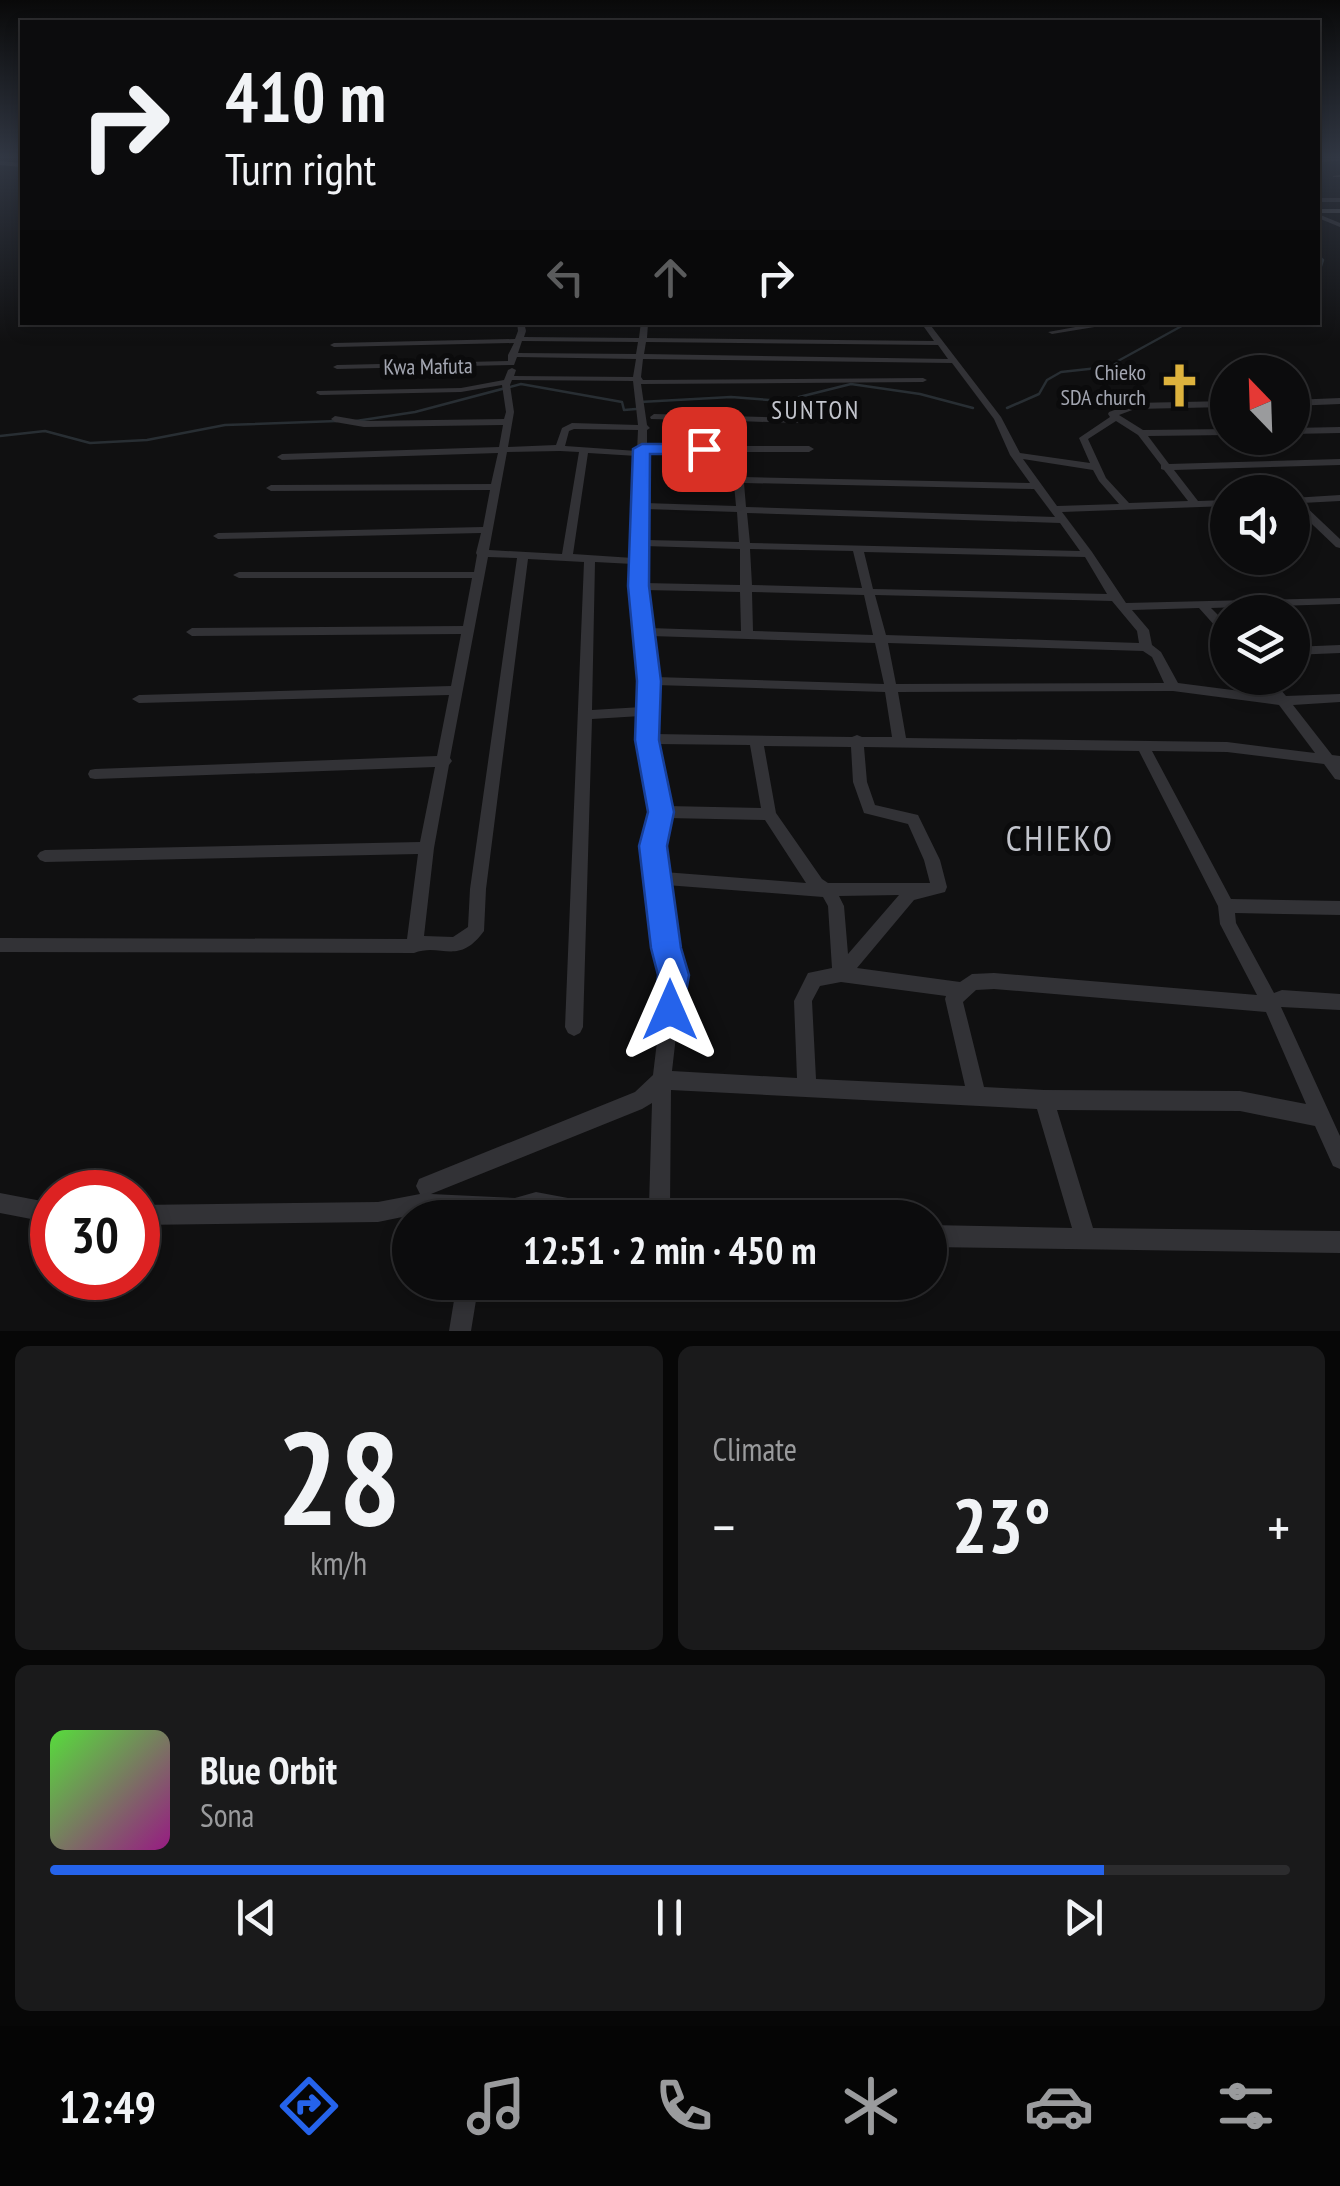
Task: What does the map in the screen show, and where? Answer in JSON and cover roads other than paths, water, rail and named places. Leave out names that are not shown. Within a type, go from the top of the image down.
[{"type":"street","points":[[0,945],[414,946],[426,848],[502,450],[507,383],[520,325]]},
{"type":"street","points":[[643,325],[638,402],[646,428],[638,586],[649,681],[647,740],[661,812],[653,846],[674,975],[662,1080],[667,1200]]},
{"type":"street","points":[[925,325],[998,420],[1015,455],[1119,603],[1143,630],[1146,646]]},
{"type":"street","points":[[1052,332],[1101,325]]},
{"type":"street","points":[[334,345],[643,339],[936,343]]},
{"type":"street","name":"Kwa Mafuta","points":[[337,367],[642,357],[952,361]]},
{"type":"street","points":[[320,393],[638,380],[923,380]]},
{"type":"street","points":[[1310,402],[1340,401]]},
{"type":"street","points":[[1114,418],[1112,414],[1134,406],[1210,404]]},
{"type":"street","points":[[654,417],[797,420]]},
{"type":"street","points":[[1114,418],[1141,433],[1195,504]]},
{"type":"street","points":[[1114,418],[1083,436],[1095,467],[1126,506]]},
{"type":"street","points":[[336,419],[507,422]]},
{"type":"street","points":[[732,419],[745,546],[747,636]]},
{"type":"street","points":[[560,448],[565,430],[572,426],[646,428]]},
{"type":"street","points":[[1310,431],[1340,430]]},
{"type":"street","points":[[1141,433],[1210,432]]},
{"type":"street","points":[[282,457],[560,448],[642,452],[809,449]]},
{"type":"street","points":[[567,556],[584,451]]},
{"type":"street","points":[[1015,455],[1095,467]]},
{"type":"street","points":[[1164,467],[1340,462]]},
{"type":"street","points":[[738,480],[1039,486]]},
{"type":"street","points":[[271,488],[493,487]]},
{"type":"street","points":[[1310,500],[1340,498]]},
{"type":"street","points":[[640,506],[1057,515],[1126,506],[1210,504]]},
{"type":"street","points":[[1310,517],[1340,545]]},
{"type":"street","points":[[218,536],[486,530]]},
{"type":"street","points":[[638,544],[1088,554]]},
{"type":"street","points":[[858,550],[900,742]]},
{"type":"street","points":[[481,553],[638,561]]},
{"type":"street","points":[[422,943],[456,945],[476,931],[478,889],[523,555]]},
{"type":"street","points":[[574,1027],[590,558]]},
{"type":"street","points":[[239,575],[477,575]]},
{"type":"street","points":[[638,586],[1205,608],[1340,602]]},
{"type":"street","points":[[1205,608],[1210,613]]},
{"type":"street","points":[[192,632],[467,630]]},
{"type":"street","points":[[642,632],[1146,646],[1157,655],[1173,687]]},
{"type":"street","points":[[1310,651],[1340,649]]},
{"type":"street","points":[[649,681],[889,688],[1173,687],[1283,701],[1340,698]]},
{"type":"street","points":[[138,699],[457,690]]},
{"type":"street","points":[[1278,695],[1335,761],[1340,775]]},
{"type":"street","points":[[585,715],[649,711]]},
{"type":"street","points":[[647,740],[1228,747],[1335,761]]},
{"type":"street","points":[[858,740],[860,782],[869,809],[913,819],[932,860],[938,888]]},
{"type":"street","points":[[756,742],[769,814],[816,884],[826,890],[838,918],[840,974]]},
{"type":"street","points":[[1144,748],[1226,906],[1228,924],[1271,1004],[1340,1159]]},
{"type":"street","points":[[95,774],[445,761]]},
{"type":"street","points":[[661,812],[769,814]]},
{"type":"street","points":[[45,856],[426,848]]},
{"type":"street","points":[[656,878],[826,890],[938,888]]},
{"type":"street","points":[[840,974],[909,895],[938,888]]},
{"type":"street","points":[[1226,906],[1340,908]]},
{"type":"street","points":[[807,1086],[803,1001],[814,979],[840,974],[960,990]]},
{"type":"street","points":[[977,1098],[954,999],[972,982],[994,980],[1271,1004],[1282,998],[1340,1002]]},
{"type":"street","points":[[426,1186],[642,1099],[662,1080],[977,1098],[1240,1101],[1320,1117]]},
{"type":"street","points":[[1044,1100],[1086,1239]]},
{"type":"street","points":[[0,1203],[30,1209]]},
{"type":"street","points":[[160,1215],[361,1213],[392,1208]]},
{"type":"street","points":[[947,1236],[1226,1237],[1340,1242]]},
{"type":"street","points":[[460,1331],[465,1300]]},
{"type":"waterway","points":[[1320,258],[1320,269]]},
{"type":"waterway","points":[[1007,408],[1039,394],[1047,380],[1061,372],[1107,367],[1184,325]]},
{"type":"waterway","points":[[356,421],[415,412],[521,384],[622,402],[624,410],[636,409]]},
{"type":"waterway","points":[[640,402],[731,397],[783,401],[851,384],[920,394],[973,408]]},
{"type":"waterway","points":[[0,436],[45,431],[90,443],[147,440],[225,425],[337,421]]},
{"type":"place","name":"Chieko SDA church","points":[[1179,385]]},
{"type":"district","name":"SUNTON","points":[[816,410]]},
{"type":"district","name":"CHIEKO","points":[[1060,838]]}]
